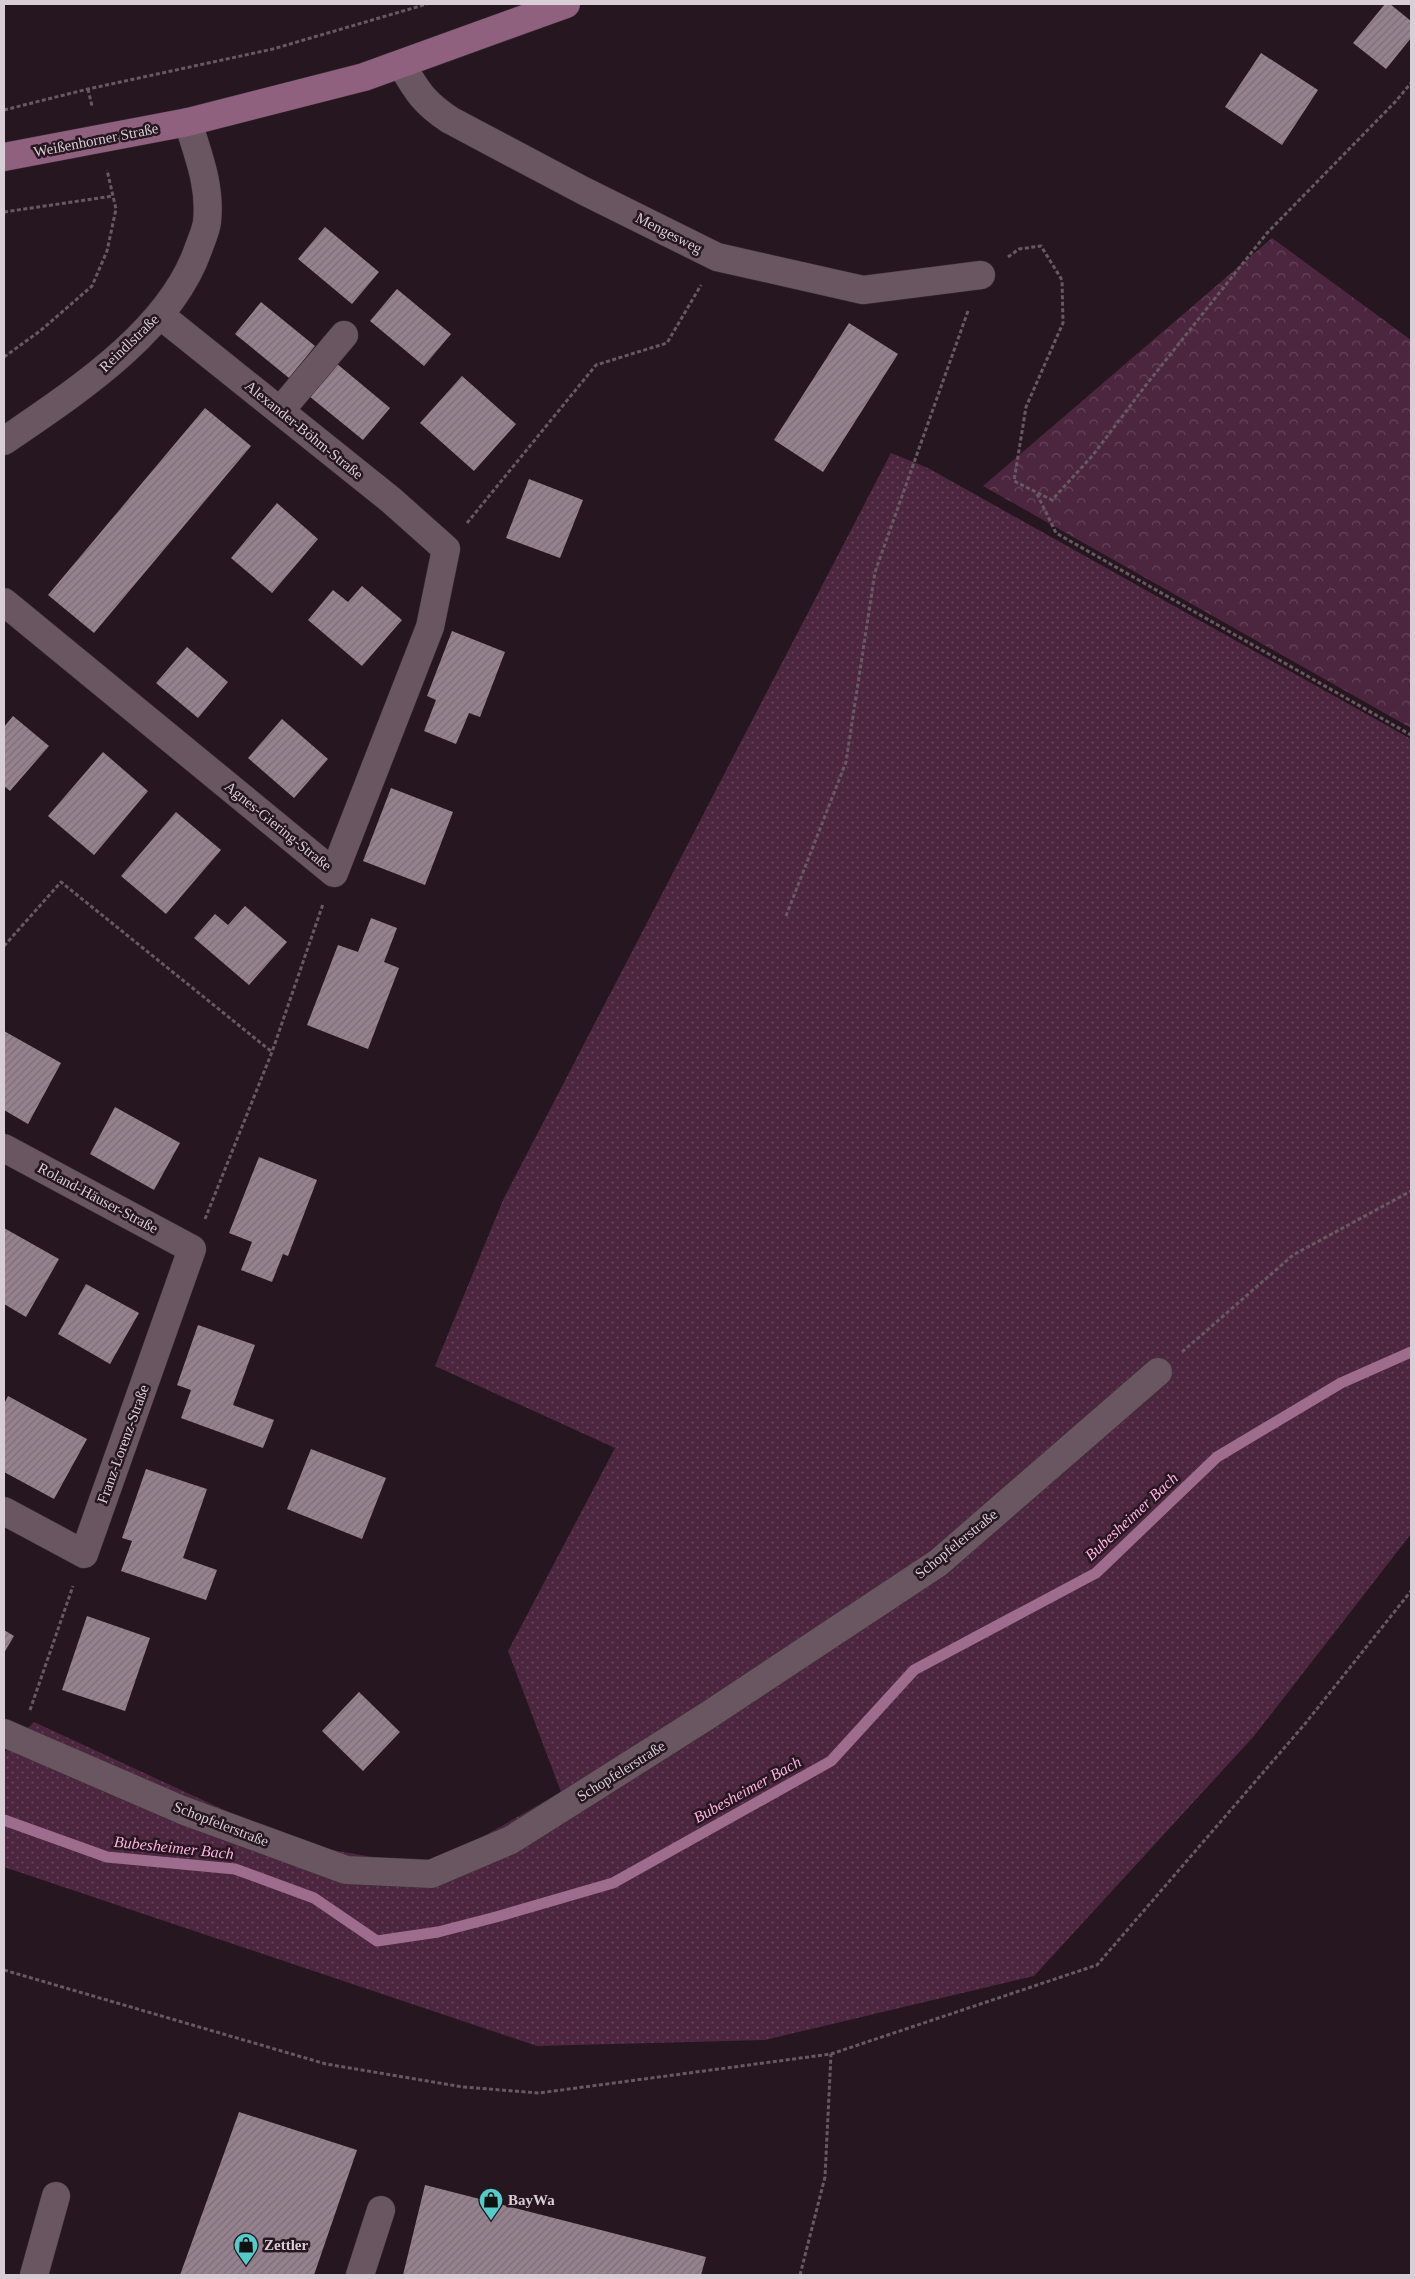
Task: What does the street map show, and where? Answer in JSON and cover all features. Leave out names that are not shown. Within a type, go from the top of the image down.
[{"type":"main road","name":"Weißenhorner Straße","points":[[4,157],[188,122],[364,78],[566,4]]},
{"type":"street","name":"Mengesweg","points":[[401,64],[420,96],[450,120],[584,191],[718,258],[863,290],[980,275]]},
{"type":"street","name":"Reindlstraße","points":[[4,441],[102,371],[160,315],[193,264],[207,223],[206,180],[188,122]]},
{"type":"street","name":"Alexander-Böhm-Straße","points":[[160,315],[391,500],[446,549]]},
{"type":"street","points":[[280,411],[344,334]]},
{"type":"street","name":"Agnes-Giering-Straße","points":[[4,602],[334,873],[430,627],[446,549]]},
{"type":"street","name":"Roland-Häuser-Straße","points":[[4,1148],[192,1249]]},
{"type":"street","name":"Franz-Lorenz-Straße","points":[[84,1554],[192,1249]]},
{"type":"street","name":"Schopfelerstraße","points":[[12,1736],[182,1810],[346,1870],[431,1874],[511,1840],[707,1716],[938,1563],[1158,1372]]},
{"type":"street","points":[[4,1511],[84,1554]]},
{"type":"street","points":[[34,2275],[56,2196]]},
{"type":"street","points":[[360,2275],[381,2210]]},
{"type":"path","points":[[4,110],[88,89],[273,49],[427,4]]},
{"type":"path","points":[[786,916],[846,762],[875,572],[980,275],[1019,250],[1040,246],[1062,280],[1063,324],[1026,407],[1014,480],[1052,500],[1093,456],[1146,385],[1267,233],[1396,101],[1411,83]]},
{"type":"path","points":[[4,212],[113,196],[116,209],[107,251],[92,286],[40,331],[4,357]]},
{"type":"path","points":[[446,549],[596,364],[667,343],[718,258]]},
{"type":"path","points":[[1036,493],[1056,533],[1411,735]]},
{"type":"path","points":[[192,1249],[272,1052],[334,873]]},
{"type":"path","points":[[4,946],[61,882],[272,1052]]},
{"type":"path","points":[[1158,1372],[1293,1255],[1411,1191]]},
{"type":"path","points":[[12,1736],[84,1554]]},
{"type":"path","points":[[4,1970],[326,2064],[463,2087],[539,2093],[831,2054],[1097,1965],[1304,1725],[1411,1591]]},
{"type":"path","points":[[800,2275],[825,2177],[831,2054]]},
{"type":"green space","points":[[1272,238],[1411,340],[1411,728],[983,486]]},
{"type":"green space","points":[[891,453],[928,468],[1411,739],[1411,1534],[1254,1736],[1034,1976],[765,2040],[537,2046],[4,1867],[4,1753],[34,1722],[248,1821],[332,1850],[430,1867],[561,1792],[508,1651],[615,1448],[435,1366],[503,1200]]},
{"type":"building","points":[[1385,4],[1390,4],[1411,21],[1411,38],[1386,69],[1353,43]]},
{"type":"building","points":[[1261,53],[1318,90],[1282,145],[1225,107]]},
{"type":"building","points":[[325,227],[379,272],[352,304],[298,259]]},
{"type":"building","points":[[397,289],[451,334],[424,366],[370,321]]},
{"type":"building","points":[[261,302],[315,346],[289,378],[235,334]]},
{"type":"building","points":[[849,323],[898,354],[823,472],[774,440]]},
{"type":"building","points":[[336,363],[390,408],[363,440],[309,396]]},
{"type":"building","points":[[462,376],[516,424],[474,471],[420,423]]},
{"type":"building","points":[[205,408],[251,446],[94,633],[48,595]]},
{"type":"building","points":[[529,479],[583,500],[560,558],[506,538]]},
{"type":"building","points":[[277,503],[318,539],[272,593],[231,558]]},
{"type":"building","points":[[362,586],[402,620],[362,666],[308,620],[333,590],[348,602]]},
{"type":"building","points":[[452,631],[505,652],[480,717],[469,713],[456,744],[424,731],[436,700],[427,696]]},
{"type":"building","points":[[187,647],[228,682],[198,718],[156,683]]},
{"type":"building","points":[[13,716],[49,746],[10,791],[4,786],[4,727]]},
{"type":"building","points":[[282,719],[328,759],[294,798],[248,758]]},
{"type":"building","points":[[103,752],[148,791],[94,855],[48,816]]},
{"type":"building","points":[[391,788],[453,812],[425,885],[363,861]]},
{"type":"building","points":[[176,812],[221,850],[166,914],[121,876]]},
{"type":"building","points":[[245,906],[287,942],[249,985],[194,938],[215,914],[228,925]]},
{"type":"building","points":[[371,918],[397,928],[384,962],[399,968],[368,1049],[307,1025],[338,945],[358,952]]},
{"type":"building","points":[[4,1031],[61,1063],[28,1124],[4,1110]]},
{"type":"building","points":[[115,1107],[180,1143],[154,1190],[90,1154]]},
{"type":"building","points":[[259,1157],[317,1180],[288,1256],[283,1254],[272,1282],[241,1270],[252,1242],[229,1233]]},
{"type":"building","points":[[4,1228],[59,1259],[26,1317],[4,1304]]},
{"type":"building","points":[[86,1284],[139,1313],[110,1364],[58,1334]]},
{"type":"building","points":[[198,1325],[255,1345],[233,1405],[274,1420],[263,1448],[181,1418],[191,1390],[177,1385]]},
{"type":"building","points":[[8,1396],[87,1439],[54,1499],[4,1472],[4,1404]]},
{"type":"building","points":[[311,1449],[386,1478],[362,1539],[287,1509]]},
{"type":"building","points":[[146,1469],[207,1489],[183,1558],[217,1570],[206,1600],[121,1571],[132,1541],[122,1538]]},
{"type":"building","points":[[87,1616],[150,1638],[125,1711],[62,1690]]},
{"type":"building","points":[[4,1630],[14,1636],[4,1653]]},
{"type":"building","points":[[359,1692],[400,1732],[363,1771],[322,1731]]},
{"type":"building","points":[[239,2112],[357,2150],[314,2275],[180,2275]]},
{"type":"building","name":"BayWa","points":[[425,2185],[706,2257],[701,2275],[403,2275]]},
{"type":"waterway","name":"Bubesheimer Bach","points":[[4,1820],[107,1857],[235,1869],[314,1898],[377,1941],[438,1932],[613,1883],[831,1761],[914,1670],[1096,1573],[1217,1457],[1341,1383],[1411,1352]]},
{"type":"place","name":"BayWa","points":[[491,2221]]},
{"type":"place","name":"Zettler","points":[[246,2266]]}]
